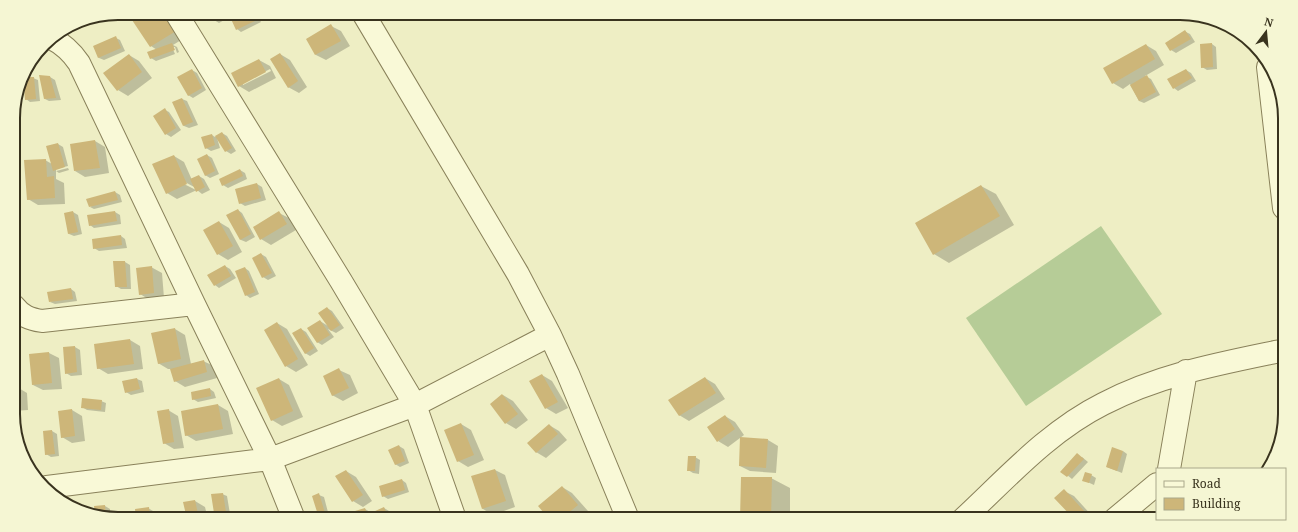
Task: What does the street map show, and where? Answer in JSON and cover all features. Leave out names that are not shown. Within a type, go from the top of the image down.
[{"type":"street","points":[[180,20],[341,281],[415,405],[452,512]]},
{"type":"street","points":[[367,20],[518,274],[550,335],[568,374],[625,512]]},
{"type":"street","points":[[58,41],[69,50],[79,62],[194,304],[270,459],[291,512]]},
{"type":"street","points":[[1269,78],[1278,155]]},
{"type":"street","points":[[20,313],[31,320],[42,320],[194,304]]},
{"type":"street","points":[[52,486],[270,459],[415,405],[550,335]]},
{"type":"street","points":[[971,512],[1047,441],[1075,420],[1102,404],[1155,381],[1186,371],[1278,351]]},
{"type":"street","points":[[1169,468],[1186,371]]},
{"type":"street","points":[[1123,512],[1156,485]]},
{"type":"green space","points":[[1101,226],[1162,314],[1026,406],[966,318]]},
{"type":"building","points":[[132,20],[169,20],[176,31],[150,47]]},
{"type":"building","points":[[231,20],[257,20],[236,30]]},
{"type":"building","points":[[331,24],[341,41],[315,55],[306,39]]},
{"type":"building","points":[[1185,30],[1191,39],[1170,51],[1165,43]]},
{"type":"building","points":[[116,36],[121,48],[98,58],[93,46]]},
{"type":"building","points":[[172,43],[175,50],[150,59],[147,52]]},
{"type":"building","points":[[1212,43],[1213,67],[1201,68],[1200,44]]},
{"type":"building","points":[[1146,44],[1155,59],[1112,84],[1103,68]]},
{"type":"building","points":[[280,53],[298,81],[288,88],[270,59]]},
{"type":"building","points":[[129,54],[142,72],[117,91],[103,73]]},
{"type":"building","points":[[259,59],[266,72],[238,87],[231,73]]},
{"type":"building","points":[[192,69],[202,88],[188,96],[177,77]]},
{"type":"building","points":[[1186,69],[1192,78],[1173,89],[1167,79]]},
{"type":"building","points":[[39,75],[50,76],[56,98],[44,99]]},
{"type":"building","points":[[1147,75],[1156,92],[1139,101],[1130,85]]},
{"type":"building","points":[[29,77],[34,77],[36,99],[25,100],[25,87]]},
{"type":"building","points":[[182,98],[193,122],[183,126],[172,102]]},
{"type":"building","points":[[165,108],[176,128],[165,135],[153,116]]},
{"type":"building","points":[[222,132],[232,148],[225,152],[215,136]]},
{"type":"building","points":[[212,134],[215,145],[205,149],[201,137]]},
{"type":"building","points":[[95,140],[100,168],[74,171],[70,144]]},
{"type":"building","points":[[58,143],[65,167],[53,171],[46,146]]},
{"type":"building","points":[[207,154],[215,171],[205,176],[197,159]]},
{"type":"building","points":[[174,155],[187,184],[166,194],[152,164]]},
{"type":"building","points":[[46,159],[47,177],[54,176],[55,198],[27,200],[24,160]]},
{"type":"building","points":[[240,169],[243,176],[222,186],[219,179]]},
{"type":"building","points":[[199,175],[205,187],[196,192],[190,179]]},
{"type":"building","points":[[257,183],[261,198],[239,204],[235,189]]},
{"type":"building","points":[[981,185],[1000,216],[933,255],[915,223]]},
{"type":"building","points":[[115,191],[118,200],[89,207],[86,199]]},
{"type":"building","points":[[238,209],[251,234],[240,240],[226,215]]},
{"type":"building","points":[[73,211],[78,232],[68,234],[64,213]]},
{"type":"building","points":[[115,211],[117,221],[89,226],[87,215]]},
{"type":"building","points":[[279,211],[287,224],[260,240],[253,227]]},
{"type":"building","points":[[219,221],[233,246],[217,255],[203,230]]},
{"type":"building","points":[[121,235],[122,245],[93,249],[92,239]]},
{"type":"building","points":[[261,253],[272,273],[262,278],[252,258]]},
{"type":"building","points":[[113,261],[125,261],[127,287],[115,287]]},
{"type":"building","points":[[225,265],[231,276],[214,286],[207,275]]},
{"type":"building","points":[[152,266],[154,293],[139,295],[136,268]]},
{"type":"building","points":[[245,267],[255,292],[245,296],[235,271]]},
{"type":"building","points":[[71,288],[73,299],[49,302],[47,292]]},
{"type":"building","points":[[327,307],[340,325],[331,331],[318,313]]},
{"type":"building","points":[[320,320],[330,335],[317,343],[307,328]]},
{"type":"building","points":[[277,322],[298,359],[285,367],[264,330]]},
{"type":"building","points":[[175,328],[181,359],[158,364],[151,333]]},
{"type":"building","points":[[301,328],[314,348],[305,354],[292,333]]},
{"type":"building","points":[[130,339],[134,364],[97,369],[94,344]]},
{"type":"building","points":[[75,346],[77,372],[65,374],[63,347]]},
{"type":"building","points":[[49,352],[52,383],[32,385],[29,354]]},
{"type":"building","points":[[204,360],[207,372],[174,382],[170,369]]},
{"type":"building","points":[[339,368],[349,388],[332,396],[323,376]]},
{"type":"building","points":[[542,374],[558,402],[545,409],[529,381]]},
{"type":"building","points":[[705,377],[716,393],[679,416],[668,400]]},
{"type":"building","points":[[137,378],[140,389],[125,393],[122,381]]},
{"type":"building","points":[[279,378],[293,411],[271,421],[256,388]]},
{"type":"building","points":[[210,388],[211,396],[192,400],[191,392]]},
{"type":"building","points":[[502,394],[518,414],[505,424],[490,404]]},
{"type":"building","points":[[82,398],[102,400],[101,410],[81,408]]},
{"type":"building","points":[[218,404],[223,429],[185,436],[181,411]]},
{"type":"building","points":[[72,409],[75,436],[61,438],[58,411]]},
{"type":"building","points":[[169,409],[174,442],[163,444],[157,411]]},
{"type":"building","points":[[725,415],[735,429],[717,442],[707,427]]},
{"type":"building","points":[[461,423],[474,455],[457,462],[444,430]]},
{"type":"building","points":[[549,424],[558,434],[536,453],[527,443]]},
{"type":"building","points":[[52,430],[55,454],[45,455],[43,431]]},
{"type":"building","points":[[740,437],[768,439],[766,468],[739,466]]},
{"type":"building","points":[[399,445],[405,461],[395,465],[388,450]]},
{"type":"building","points":[[1112,447],[1123,451],[1117,471],[1106,467]]},
{"type":"building","points":[[1077,453],[1084,459],[1067,477],[1060,472]]},
{"type":"building","points":[[688,456],[696,456],[695,471],[687,471]]},
{"type":"building","points":[[495,469],[506,501],[482,509],[471,476]]},
{"type":"building","points":[[346,470],[363,495],[352,502],[335,476]]},
{"type":"building","points":[[1085,472],[1092,474],[1089,483],[1082,481]]},
{"type":"building","points":[[741,477],[772,477],[771,512],[740,512]]},
{"type":"building","points":[[402,479],[405,490],[382,497],[379,486]]},
{"type":"building","points":[[562,486],[578,505],[570,512],[543,512],[538,506]]},
{"type":"building","points":[[1064,489],[1085,512],[1067,512],[1054,498]]},
{"type":"building","points":[[223,493],[226,512],[214,512],[211,494]]},
{"type":"building","points":[[319,493],[325,512],[317,512],[312,496]]},
{"type":"building","points":[[195,500],[198,512],[185,512],[183,502]]},
{"type":"building","points":[[105,505],[105,511],[94,509],[94,506]]},
{"type":"building","points":[[149,507],[149,512],[135,512],[135,509]]},
{"type":"building","points":[[384,507],[386,512],[373,512]]},
{"type":"building","points":[[365,508],[366,512],[355,512]]}]
